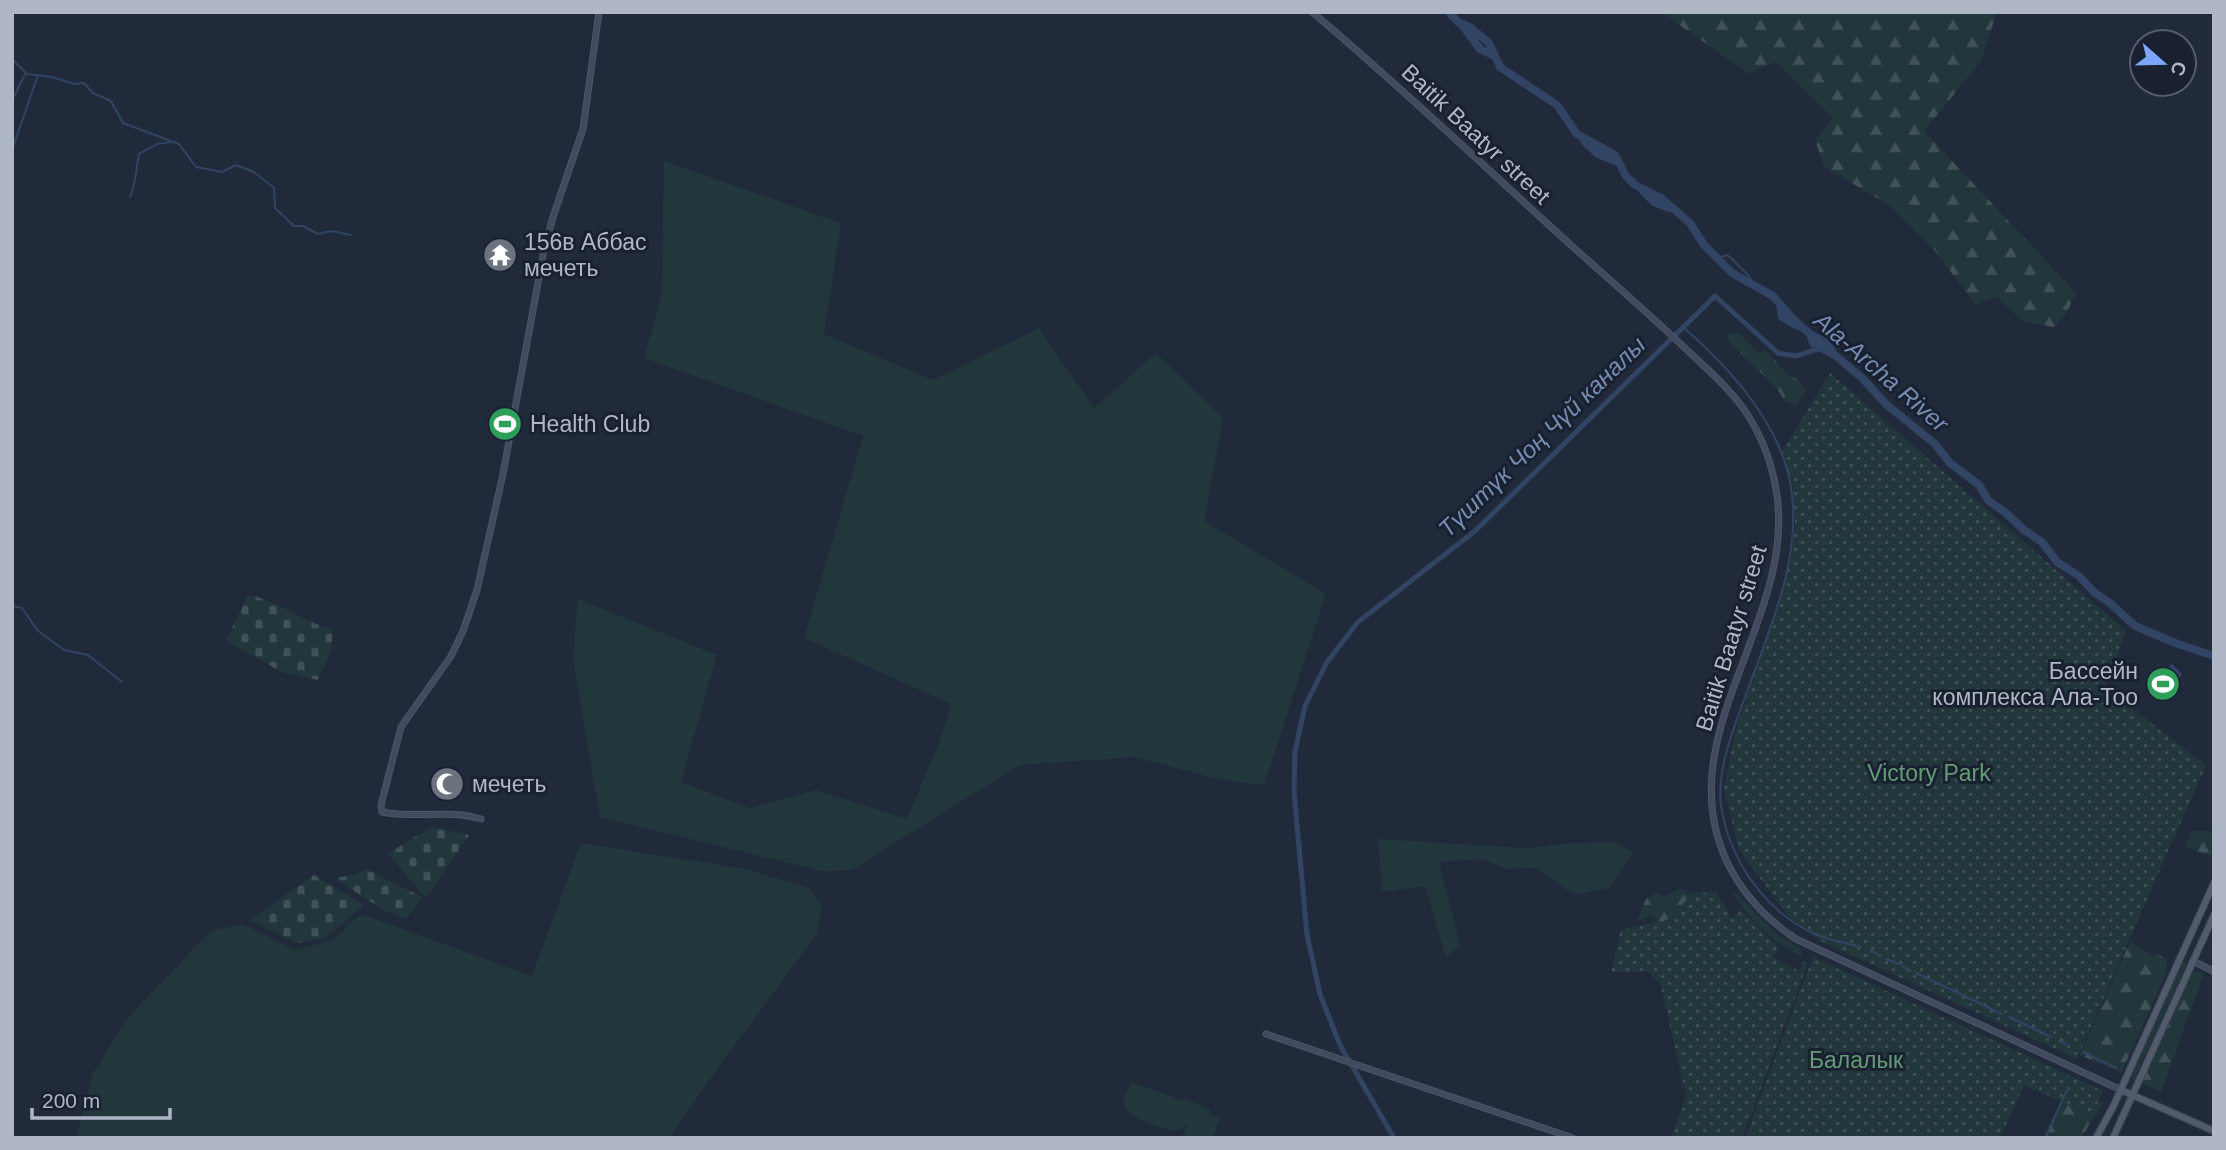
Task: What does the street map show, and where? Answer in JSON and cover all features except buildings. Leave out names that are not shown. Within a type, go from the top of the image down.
[{"type":"main road","points":[[481,819],[463,814],[394,815],[382,812],[381,804],[401,727],[451,656],[477,590],[503,474],[544,250],[583,129],[599,12]]},
{"type":"main road","name":"Baitik Baatyr street","points":[[1312,12],[1383,72],[1671,334],[1728,390],[1751,420],[1766,453],[1778,503],[1779,541],[1772,580],[1720,728],[1710,777],[1713,824],[1722,852],[1737,880],[1762,913],[1796,939],[2214,1131]]},
{"type":"main road","points":[[2096,1138],[2121,1090],[2214,883]]},
{"type":"main road","points":[[2112,1138],[2214,915]]},
{"type":"main road","points":[[2181,955],[2213,971],[2214,969]]},
{"type":"main road","points":[[1266,1034],[1573,1138]]},
{"type":"green space","points":[[1661,12],[1997,12],[1981,61],[1924,131],[2076,293],[2067,312],[2054,327],[2024,322],[1996,296],[1976,305],[1932,247],[1890,206],[1824,166],[1815,140],[1833,118],[1776,62],[1748,73]]},
{"type":"green space","points":[[664,161],[841,223],[824,334],[933,380],[1039,328],[1094,408],[1156,353],[1223,418],[1204,521],[1326,594],[1264,785],[1222,780],[1134,757],[1020,765],[852,870],[822,871],[600,817],[573,660],[578,599],[717,655],[681,782],[750,808],[816,790],[907,819],[939,742],[951,704],[804,638],[863,436],[644,358],[662,293]]},
{"type":"green space","points":[[1741,334],[1760,353],[1765,349],[1787,374],[1798,380],[1807,390],[1796,406],[1784,401],[1778,389],[1731,344],[1726,335]]},
{"type":"green space","name":"Victory Park","points":[[1830,373],[2126,631],[2105,688],[2206,765],[2077,1059],[1821,941],[1791,920],[1739,850],[1724,788],[1735,733],[1781,596],[1792,554],[1795,524],[1793,486],[1782,452]]},
{"type":"green space","points":[[248,595],[333,629],[331,651],[318,680],[284,673],[226,641]]},
{"type":"green space","points":[[431,827],[469,835],[426,898],[388,854]]},
{"type":"green space","points":[[2191,831],[2214,831],[2214,857],[2185,847]]},
{"type":"green space","points":[[1378,839],[1527,848],[1614,842],[1633,852],[1609,888],[1574,895],[1536,868],[1505,869],[1483,859],[1439,862],[1460,945],[1446,957],[1425,886],[1382,892]]},
{"type":"green space","points":[[581,843],[745,869],[810,888],[822,906],[817,934],[669,1138],[76,1138],[93,1073],[130,1015],[211,931],[243,924],[295,950],[332,940],[361,914],[532,976]]},
{"type":"green space","points":[[366,869],[422,897],[406,919],[383,910],[335,878],[355,875]]},
{"type":"green space","points":[[314,875],[364,905],[323,939],[296,943],[250,920]]},
{"type":"green space","points":[[1679,889],[1693,893],[1669,920],[1658,922],[1652,915],[1637,921],[1646,899],[1656,893],[1664,897]]},
{"type":"green space","points":[[1716,892],[1733,919],[1741,910],[1780,949],[1772,956],[1799,971],[1804,961],[1807,962],[1806,969],[1742,1138],[1671,1138],[1686,1096],[1660,982],[1649,972],[1611,972],[1621,930],[1669,919],[1693,893]]},
{"type":"green space","points":[[1736,893],[1776,933],[1802,950],[1801,956],[1763,930],[1740,904],[1733,894]]},
{"type":"green space","points":[[2130,942],[2153,956],[2157,954],[2167,959],[2166,974],[2121,1073],[2080,1055]]},
{"type":"green space","name":"Балалык","points":[[1813,957],[2103,1091],[2092,1114],[2024,1085],[2000,1138],[1745,1138]]},
{"type":"green space","points":[[2185,961],[2186,966],[2134,1080],[2131,1078],[2182,962]]},
{"type":"green space","points":[[2195,971],[2204,973],[2161,1092],[2141,1082],[2190,974]]},
{"type":"green space","points":[[1132,1082],[1211,1110],[1209,1114],[1220,1118],[1213,1138],[1192,1138],[1184,1135],[1187,1124],[1180,1129],[1171,1130],[1151,1124],[1130,1113],[1124,1103]]},
{"type":"green space","points":[[2069,1088],[2103,1103],[2081,1138],[2046,1138]]},
{"type":"water","name":"Бассейн комплекса Ала-Тоо","points":[[2172,664],[2182,674],[2164,698],[2150,691],[2156,678]]},
{"type":"waterway","name":"Түштүк Чоң Чүй каналы","points":[[1449,12],[1458,22],[1471,28],[1489,43],[1500,67],[1557,105],[1577,134],[1615,155],[1626,176],[1635,185],[1661,198],[1690,223],[1704,245],[1732,273],[1773,296],[1810,334],[1813,343],[1836,356],[1862,378],[1887,405],[1935,444],[1950,463],[1979,485],[1988,500],[2042,542],[2057,562],[2079,576],[2135,626],[2214,656]]},
{"type":"waterway","points":[[1463,26],[1480,49],[1494,56]]},
{"type":"waterway","name":"Ala-Archa River","points":[[1470,35],[1486,40]]},
{"type":"waterway","points":[[12,59],[27,74],[52,77],[74,84],[84,83],[93,93],[111,101],[123,123],[179,144],[196,167],[222,172],[236,165],[254,172],[274,188],[275,208],[294,226],[303,226],[318,234],[332,231],[351,235]]},
{"type":"waterway","points":[[12,101],[25,74]]},
{"type":"waterway","points":[[12,150],[38,75]]},
{"type":"waterway","points":[[130,197],[139,154],[157,144],[171,142]]},
{"type":"waterway","points":[[1585,142],[1598,154],[1618,162]]},
{"type":"waterway","points":[[1643,191],[1654,202],[1669,208]]},
{"type":"waterway","points":[[1717,258],[1727,255],[1730,257],[1754,285]]},
{"type":"waterway","name":"Түштүк Чоң Чүй каналы","points":[[1394,1138],[1340,1045],[1320,994],[1307,935],[1294,792],[1295,751],[1305,706],[1327,662],[1358,622],[1475,531],[1715,296],[1778,353],[1796,356],[1821,348]]},
{"type":"waterway","points":[[1780,304],[1782,317],[1798,326]]},
{"type":"waterway","points":[[1683,327],[1718,360],[1751,399],[1777,441],[1791,487],[1792,544],[1787,572],[1771,628],[1725,756],[1720,794],[1726,829],[1749,877],[1764,897],[1783,914],[1815,934],[1861,947]]},
{"type":"waterway","points":[[1810,334],[1825,342],[1832,351]]},
{"type":"waterway","points":[[12,606],[22,608],[37,630],[64,650],[88,655],[122,682]]},
{"type":"waterway","points":[[1871,951],[1879,955]]},
{"type":"waterway","points":[[1887,959],[1898,964]]},
{"type":"waterway","points":[[1902,966],[1911,971]]},
{"type":"waterway","points":[[1916,973],[2002,1014]]},
{"type":"waterway","points":[[2009,1017],[2051,1037]]},
{"type":"waterway","points":[[2059,1041],[2066,1044]]},
{"type":"waterway","points":[[2083,1052],[2116,1068]]},
{"type":"waterway","points":[[2045,1138],[2068,1088]]},
{"type":"place","name":"156в Аббас мечеть","points":[[500,255]]},
{"type":"place","name":"Health Club","points":[[505,424]]},
{"type":"place","name":"Бассейн комплекса Ала-Тоо","points":[[2163,684]]},
{"type":"place","name":"мечеть","points":[[447,784]]}]
